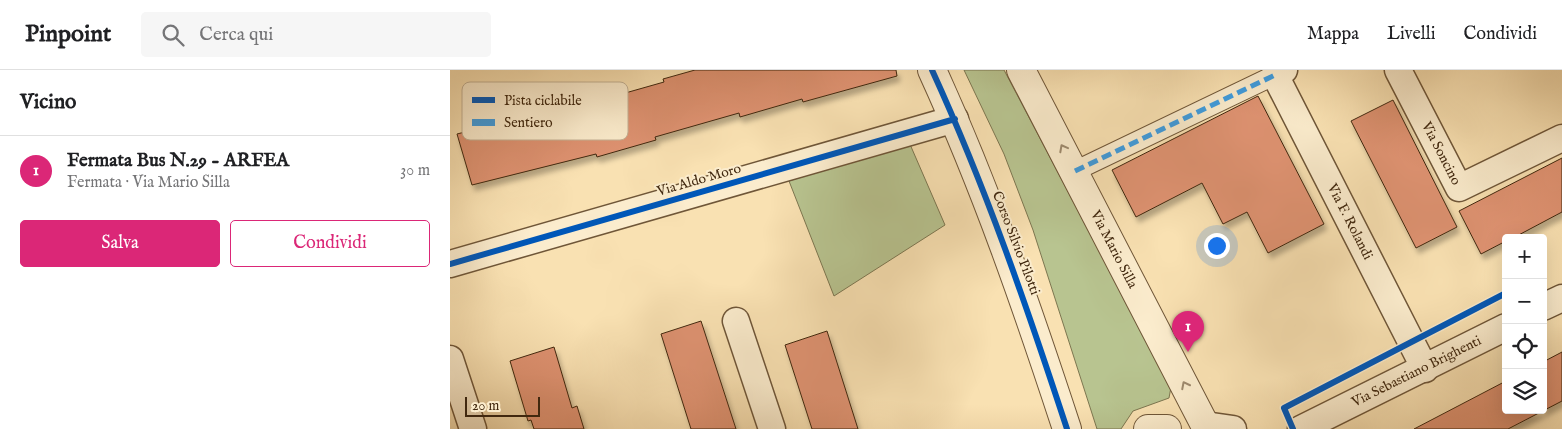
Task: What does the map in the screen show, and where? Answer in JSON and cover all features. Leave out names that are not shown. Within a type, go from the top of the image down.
[{"type":"street","name":"Corso Silvio Pilotti","points":[[932,70],[955,119],[1015,272],[1067,429]]},
{"type":"street","name":"Via Mario Silla","points":[[1021,70],[1206,427]]},
{"type":"street","name":"Via Soncino","points":[[1398,70],[1459,188],[1562,138]]},
{"type":"street","points":[[1075,171],[1279,72]]},
{"type":"street","name":"Via F. Rolandi","points":[[1279,72],[1426,369]]},
{"type":"street","name":"Via Aldo Moro","points":[[450,264],[955,119]]},
{"type":"street","points":[[1547,306],[1562,298]]},
{"type":"street","points":[[736,321],[772,429]]},
{"type":"street","name":"Via Sebastiano Brighenti","points":[[1300,429],[1426,369],[1502,329]]},
{"type":"street","points":[[450,359],[473,429]]},
{"type":"street","points":[[1206,427],[1233,429]]},
{"type":"street","points":[[1148,429],[1166,429]]},
{"type":"green space","points":[[964,70],[1004,70],[1171,387],[1169,398],[1133,411],[1121,429],[1097,429],[1033,230],[1004,154]]},
{"type":"green space","points":[[909,142],[945,225],[834,296],[789,181]]},
{"type":"building","points":[[695,70],[896,70],[897,76],[803,102],[802,99],[740,117],[739,113],[655,137],[656,140],[597,157],[596,154],[472,185],[457,134],[462,133],[462,140],[628,140],[628,92],[664,82],[663,79]]},
{"type":"building","points":[[1258,96],[1324,224],[1268,253],[1247,212],[1223,224],[1202,183],[1136,217],[1112,170]]},
{"type":"building","points":[[1393,100],[1457,227],[1416,248],[1351,121]]},
{"type":"building","points":[[1562,158],[1562,212],[1521,234],[1502,234],[1502,243],[1481,254],[1459,211]]},
{"type":"building","points":[[701,321],[736,429],[691,429],[661,334]]},
{"type":"building","points":[[827,331],[858,429],[812,429],[785,345]]},
{"type":"building","points":[[554,347],[572,408],[577,406],[584,429],[534,429],[531,420],[528,421],[510,361]]},
{"type":"building","points":[[1562,352],[1562,401],[1547,409],[1547,369],[1547,360]]},
{"type":"building","points":[[1502,383],[1502,414],[1537,414],[1508,429],[1414,429]]},
{"type":"marked path","points":[[1075,171],[1275,75]]},
{"type":"cycle path","points":[[932,70],[952,114],[1005,248],[1067,429]]},
{"type":"cycle path","points":[[450,264],[955,119]]},
{"type":"cycle path","points":[[1293,429],[1284,408],[1502,295]]},
{"type":"place","name":"Fermata Bus N.29 - ARFEA","points":[[1188,352]]}]
